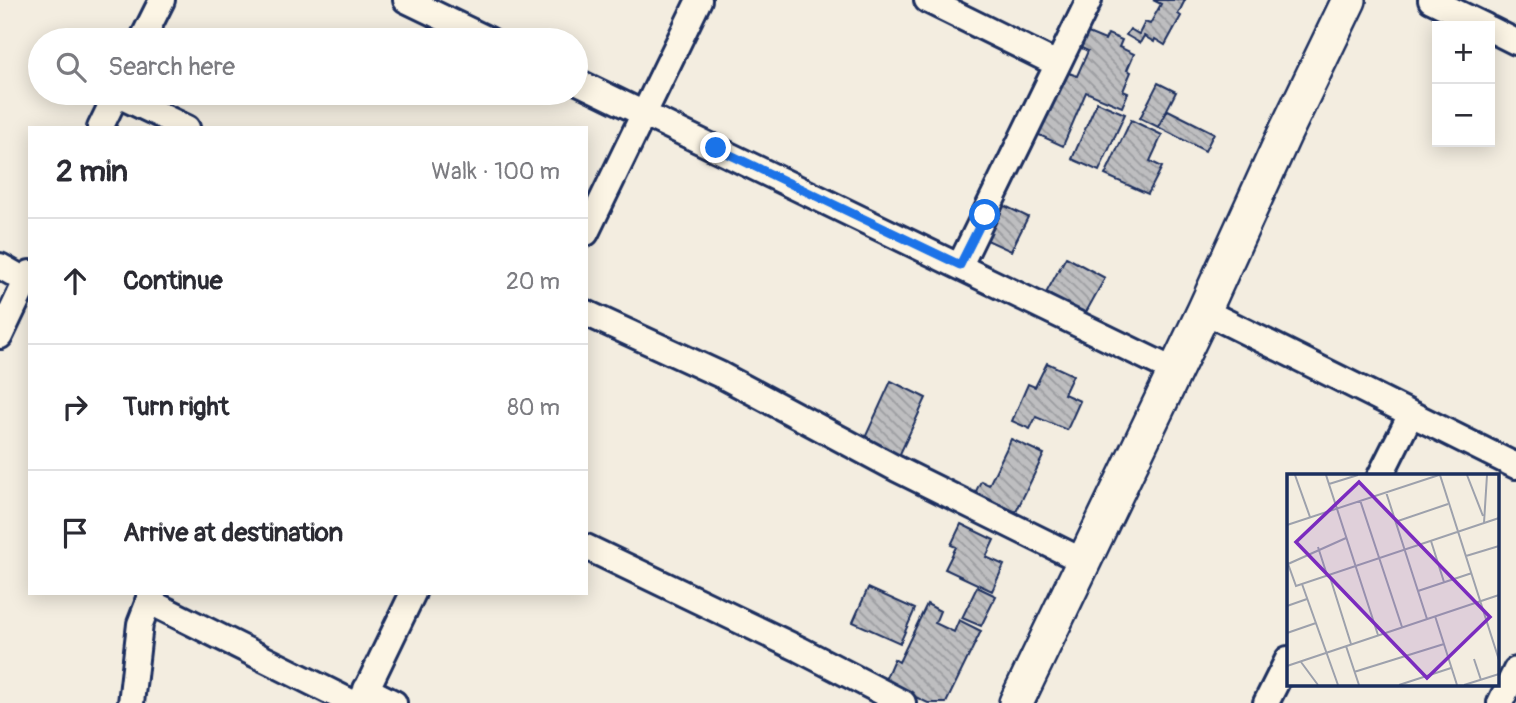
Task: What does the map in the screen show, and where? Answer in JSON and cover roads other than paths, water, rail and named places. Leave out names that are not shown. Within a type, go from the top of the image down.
[{"type":"street","points":[[148,28],[162,0]]},
{"type":"street","points":[[406,0],[435,6],[470,28]]},
{"type":"street","points":[[588,229],[699,0]]},
{"type":"street","points":[[927,0],[1057,64]]},
{"type":"street","points":[[960,265],[1089,0]]},
{"type":"street","points":[[1016,703],[1349,0]]},
{"type":"street","points":[[1432,0],[1475,21]]},
{"type":"street","points":[[1495,32],[1516,42]]},
{"type":"street","points":[[588,87],[1175,371]]},
{"type":"street","points":[[101,126],[111,105]]},
{"type":"street","points":[[139,105],[183,126]]},
{"type":"street","points":[[0,266],[28,278]]},
{"type":"street","points":[[0,336],[28,280]]},
{"type":"street","points":[[1204,311],[1516,466]]},
{"type":"street","points":[[588,314],[722,376],[897,469],[1083,561]]},
{"type":"street","points":[[1381,474],[1411,414]]},
{"type":"street","points":[[588,548],[799,649],[903,703]]},
{"type":"street","points":[[360,698],[411,595]]},
{"type":"street","points":[[131,703],[141,624],[150,597],[360,698],[394,703]]},
{"type":"street","points":[[1266,703],[1287,663]]},
{"type":"street","points":[[1500,703],[1516,670]]}]
